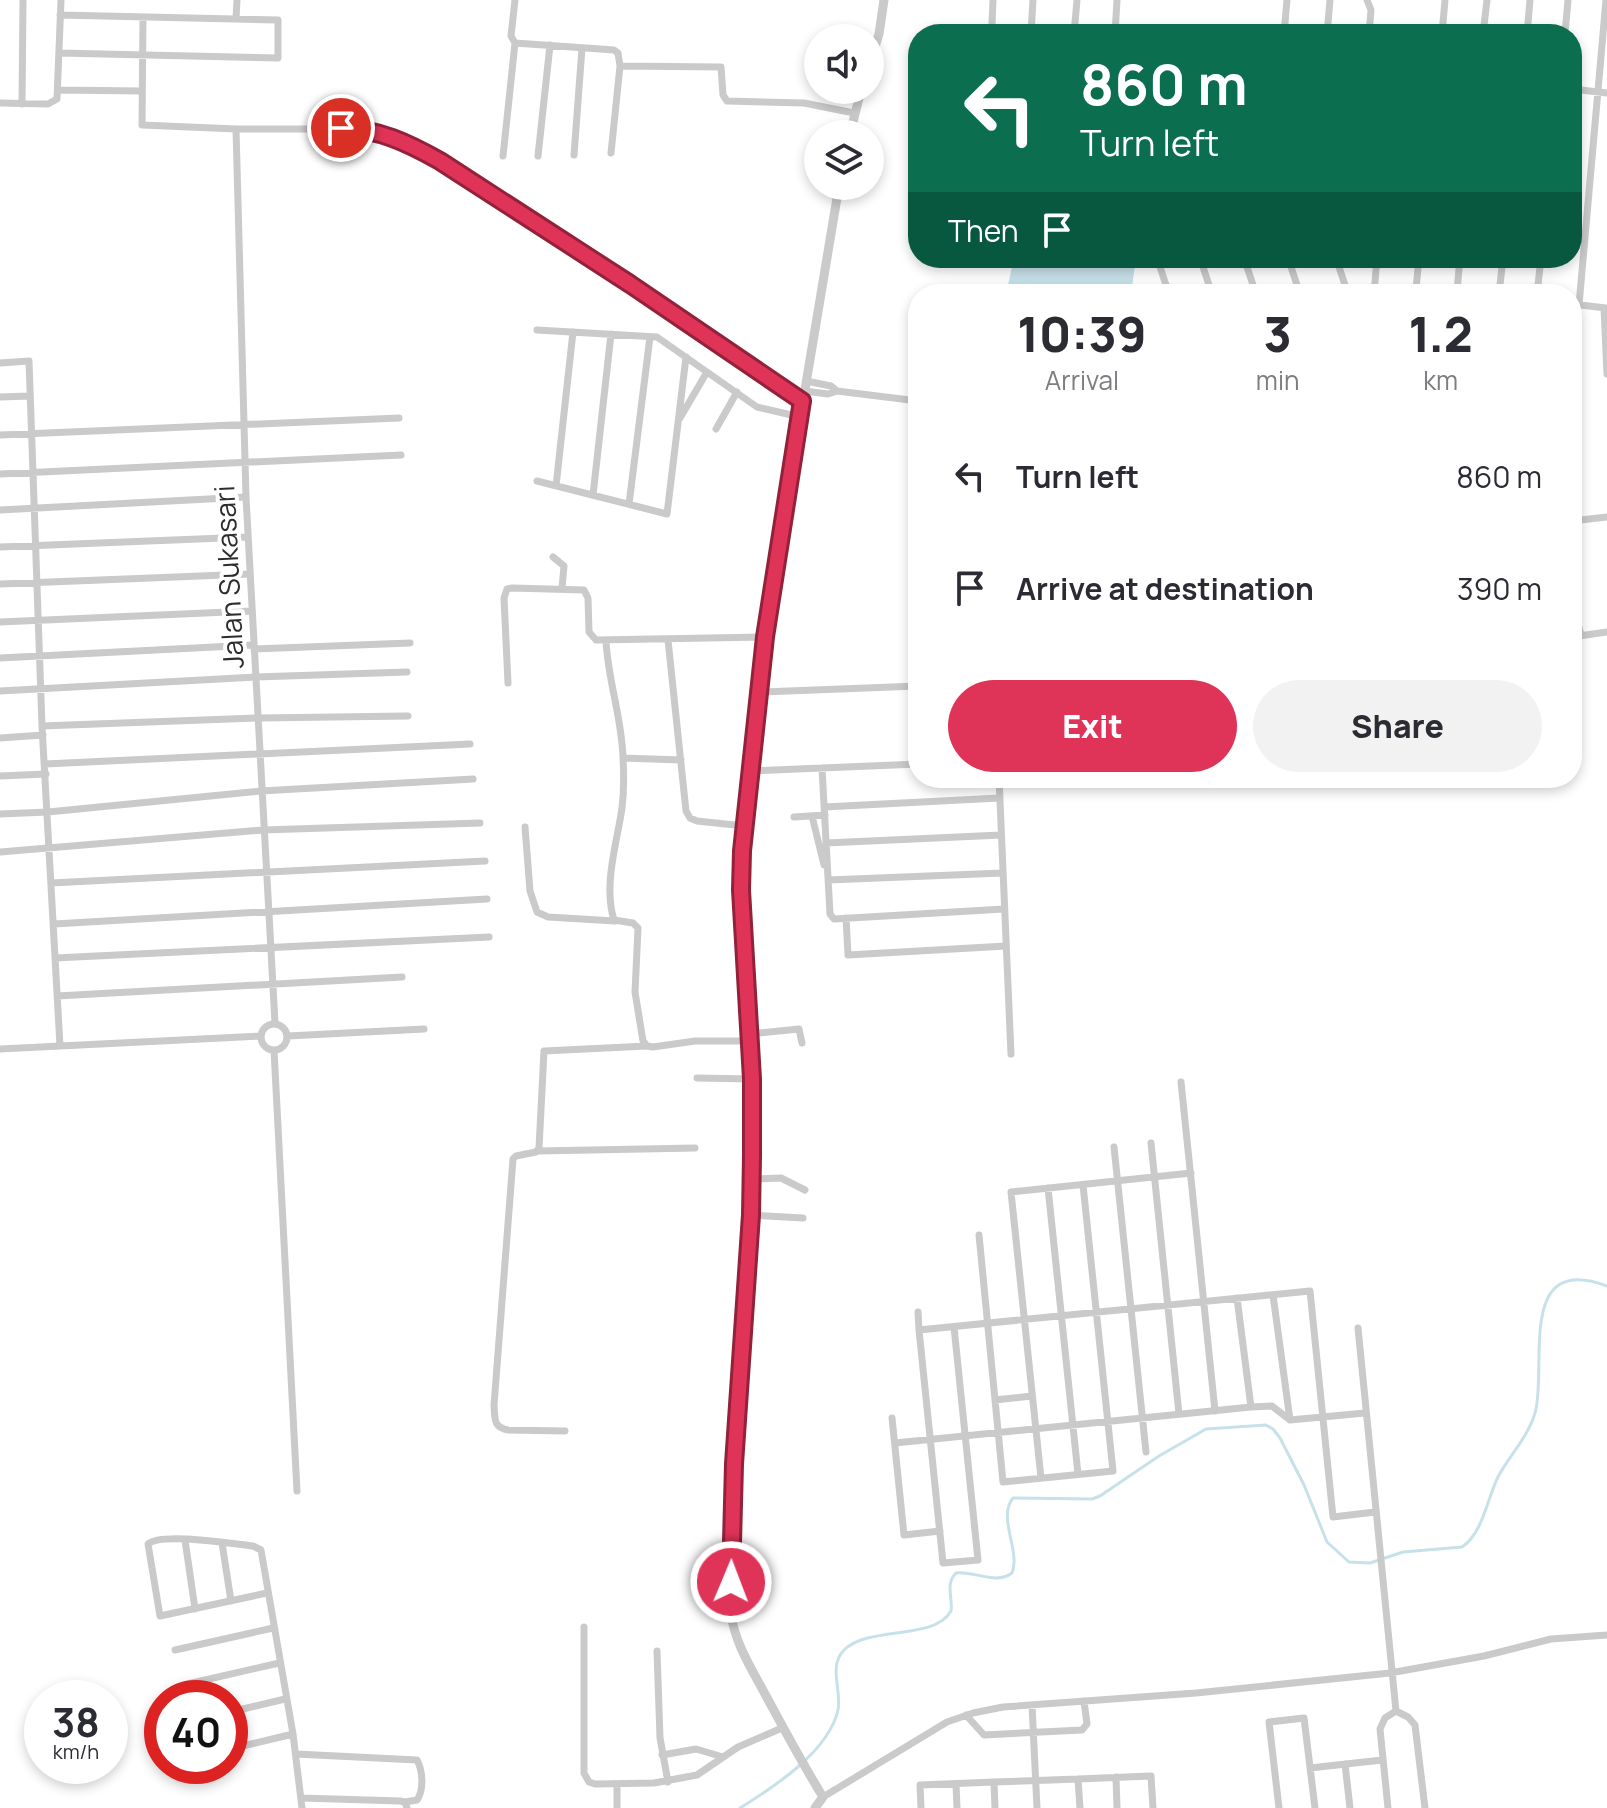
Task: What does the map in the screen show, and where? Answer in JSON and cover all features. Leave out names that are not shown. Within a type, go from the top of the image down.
[{"type":"street","points":[[22,104],[23,0]]},
{"type":"street","points":[[0,103],[53,103],[57,99],[61,0]]},
{"type":"street","points":[[236,19],[237,0]]},
{"type":"street","points":[[503,156],[515,43],[511,36],[515,0]]},
{"type":"street","points":[[880,24],[884,0]]},
{"type":"street","points":[[992,24],[993,0]]},
{"type":"street","points":[[1032,24],[1033,0]]},
{"type":"street","points":[[1075,24],[1077,0]]},
{"type":"street","points":[[1116,24],[1117,0]]},
{"type":"street","points":[[1285,24],[1287,0]]},
{"type":"street","points":[[1328,24],[1330,0]]},
{"type":"street","points":[[1367,0],[1371,10],[1370,24]]},
{"type":"street","points":[[1443,24],[1445,0]]},
{"type":"street","points":[[1484,24],[1487,0]]},
{"type":"street","points":[[1528,24],[1530,0]]},
{"type":"street","points":[[1566,24],[1568,0]]},
{"type":"street","points":[[1582,255],[1602,93],[1606,0]]},
{"type":"street","points":[[59,53],[278,58],[278,20],[60,15]]},
{"type":"street","points":[[143,17],[140,123],[145,127],[363,129],[411,144],[804,391],[828,394],[837,391],[908,400]]},
{"type":"street","points":[[515,43],[614,50],[618,53],[620,66],[611,153]]},
{"type":"street","points":[[538,156],[550,45]]},
{"type":"street","points":[[574,155],[582,48]]},
{"type":"street","points":[[620,66],[721,67],[723,95],[727,101],[804,103],[854,113]]},
{"type":"street","points":[[59,90],[141,91]]},
{"type":"street","points":[[1582,90],[1602,93]]},
{"type":"street","points":[[853,120],[857,104]]},
{"type":"street","name":"Jalan Sukasari","points":[[236,129],[246,497],[275,1023]]},
{"type":"street","points":[[823,1797],[782,1728],[736,1637],[731,1614],[734,1464],[752,1179],[752,1079],[741,890],[744,826],[765,637],[837,200]]},
{"type":"street","points":[[1582,305],[1605,308],[1607,374]]},
{"type":"street","points":[[537,330],[657,337],[757,407],[800,417]]},
{"type":"street","points":[[556,486],[573,332]]},
{"type":"street","points":[[593,495],[611,334]]},
{"type":"street","points":[[629,504],[650,337]]},
{"type":"street","points":[[537,481],[667,514],[686,357]]},
{"type":"street","points":[[0,363],[29,361],[42,726],[60,1046]]},
{"type":"street","points":[[678,422],[707,372]]},
{"type":"street","points":[[716,429],[737,392]]},
{"type":"street","points":[[0,397],[30,396]]},
{"type":"street","points":[[0,435],[399,418]]},
{"type":"street","points":[[0,474],[401,455]]},
{"type":"street","points":[[0,510],[246,497]]},
{"type":"street","points":[[1582,519],[1607,517]]},
{"type":"street","points":[[0,547],[248,537]]},
{"type":"street","points":[[553,557],[564,566],[562,588]]},
{"type":"street","points":[[0,584],[250,574]]},
{"type":"street","points":[[508,683],[504,598],[507,589],[562,588],[586,592],[589,635],[592,639],[765,637]]},
{"type":"street","points":[[0,622],[251,611]]},
{"type":"street","points":[[1582,636],[1607,632]]},
{"type":"street","points":[[668,640],[684,804],[690,818],[744,826]]},
{"type":"street","points":[[606,641],[609,674],[619,713],[623,758],[622,804],[611,889],[612,914],[617,921]]},
{"type":"street","points":[[0,658],[410,643]]},
{"type":"street","points":[[0,691],[407,672]]},
{"type":"street","points":[[760,692],[908,686]]},
{"type":"street","points":[[42,726],[408,716]]},
{"type":"street","points":[[0,738],[43,735]]},
{"type":"street","points":[[45,764],[470,744]]},
{"type":"street","points":[[623,758],[681,760]]},
{"type":"street","points":[[749,771],[908,764]]},
{"type":"street","points":[[822,768],[830,914],[834,919],[1004,909]]},
{"type":"street","points":[[0,776],[46,774]]},
{"type":"street","points":[[0,814],[261,791],[473,779]]},
{"type":"street","points":[[1000,788],[1011,1054]]},
{"type":"street","points":[[794,817],[812,816],[824,811],[1000,798]]},
{"type":"street","points":[[812,816],[828,882]]},
{"type":"street","points":[[0,852],[263,830],[480,823]]},
{"type":"street","points":[[525,827],[530,891],[537,912],[548,917],[633,923],[638,928],[634,970],[636,1008],[641,1034],[647,1046]]},
{"type":"street","points":[[826,843],[1001,835]]},
{"type":"street","points":[[51,883],[485,861]]},
{"type":"street","points":[[828,882],[1003,873]]},
{"type":"street","points":[[54,924],[487,899]]},
{"type":"street","points":[[846,918],[848,955],[1006,946]]},
{"type":"street","points":[[55,958],[489,937]]},
{"type":"street","points":[[57,996],[402,977]]},
{"type":"street","points":[[275,1023],[285,1029],[288,1036],[285,1044],[274,1050],[266,1047],[261,1036],[267,1025],[275,1023]]},
{"type":"street","points":[[288,1036],[424,1029]]},
{"type":"street","points":[[538,1151],[544,1051],[750,1038],[799,1029],[802,1043]]},
{"type":"street","points":[[0,1049],[261,1036]]},
{"type":"street","points":[[274,1050],[297,1491]]},
{"type":"street","points":[[697,1078],[752,1079]]},
{"type":"street","points":[[1181,1082],[1215,1411]]},
{"type":"street","points":[[1151,1143],[1179,1414]]},
{"type":"street","points":[[1114,1147],[1146,1452]]},
{"type":"street","points":[[565,1431],[508,1430],[497,1427],[495,1419],[513,1161],[516,1156],[538,1151],[695,1148]]},
{"type":"street","points":[[1041,1478],[1011,1192],[1191,1173]]},
{"type":"street","points":[[752,1179],[781,1178],[805,1190]]},
{"type":"street","points":[[979,1235],[1003,1482],[1113,1471],[1083,1185]]},
{"type":"street","points":[[1048,1188],[1078,1474]]},
{"type":"street","points":[[751,1215],[803,1218]]},
{"type":"street","points":[[919,1330],[1310,1291],[1333,1517],[1375,1512]]},
{"type":"street","points":[[1273,1295],[1290,1420]]},
{"type":"street","points":[[1237,1298],[1251,1407]]},
{"type":"street","points":[[918,1312],[943,1563],[978,1560],[954,1327]]},
{"type":"street","points":[[1358,1328],[1390,1673],[1395,1703],[1415,1725],[1425,1808]]},
{"type":"street","points":[[995,1400],[1032,1396]]},
{"type":"street","points":[[895,1443],[1251,1407],[1272,1406],[1290,1420],[1365,1413]]},
{"type":"street","points":[[892,1418],[904,1535],[940,1531]]},
{"type":"street","points":[[267,1593],[159,1616],[148,1544],[152,1539],[185,1540],[260,1548],[293,1734],[302,1808]]},
{"type":"street","points":[[185,1540],[195,1609]]},
{"type":"street","points":[[222,1543],[231,1601]]},
{"type":"street","points":[[584,1627],[585,1779],[595,1784],[668,1782],[704,1773],[738,1747],[782,1728]]},
{"type":"street","points":[[175,1650],[273,1628]]},
{"type":"street","points":[[815,1808],[823,1797],[947,1722],[966,1715],[1003,1707],[1390,1673],[1503,1652],[1551,1639],[1607,1635]]},
{"type":"street","points":[[657,1651],[662,1755],[668,1782]]},
{"type":"street","points":[[205,1680],[279,1663]]},
{"type":"street","points":[[248,1708],[285,1699]]},
{"type":"street","points":[[966,1715],[984,1735],[1084,1729],[1087,1724],[1084,1701]]},
{"type":"street","points":[[1388,1808],[1380,1729],[1395,1703]]},
{"type":"street","points":[[1032,1705],[1037,1808]]},
{"type":"street","points":[[1279,1808],[1269,1722],[1304,1718],[1315,1808]]},
{"type":"street","points":[[248,1745],[293,1734]]},
{"type":"street","points":[[662,1755],[696,1749],[723,1757]]},
{"type":"street","points":[[296,1754],[417,1760],[421,1767],[421,1794],[417,1800],[406,1805],[301,1798]]},
{"type":"street","points":[[1310,1768],[1382,1760]]},
{"type":"street","points":[[1345,1764],[1350,1808]]},
{"type":"street","points":[[921,1808],[920,1785],[1151,1776],[1153,1808]]},
{"type":"street","points":[[1116,1777],[1117,1808]]},
{"type":"street","points":[[1078,1779],[1080,1808]]},
{"type":"street","points":[[994,1782],[995,1808]]},
{"type":"street","points":[[617,1784],[617,1808]]},
{"type":"street","points":[[956,1784],[957,1808]]},
{"type":"water","points":[[1012,268],[1135,268],[1132,284],[1008,284]]},
{"type":"waterway","points":[[740,1808],[798,1766],[824,1740],[838,1710],[836,1671],[839,1656],[844,1650],[855,1642],[917,1630],[943,1620],[951,1611],[950,1586],[956,1573],[992,1578],[1012,1573],[1014,1555],[1007,1515],[1013,1498],[1092,1499],[1206,1429],[1266,1425],[1280,1438],[1304,1485],[1327,1542],[1349,1562],[1370,1563],[1403,1552],[1462,1547],[1480,1524],[1498,1477],[1528,1430],[1535,1413],[1541,1320],[1547,1299],[1559,1285],[1578,1280],[1607,1286]]},
{"type":"route","points":[[341,128],[377,132],[411,144],[440,161],[716,341],[802,401],[765,637],[742,851],[741,890],[753,1105],[751,1215],[734,1464],[731,1582]]}]
